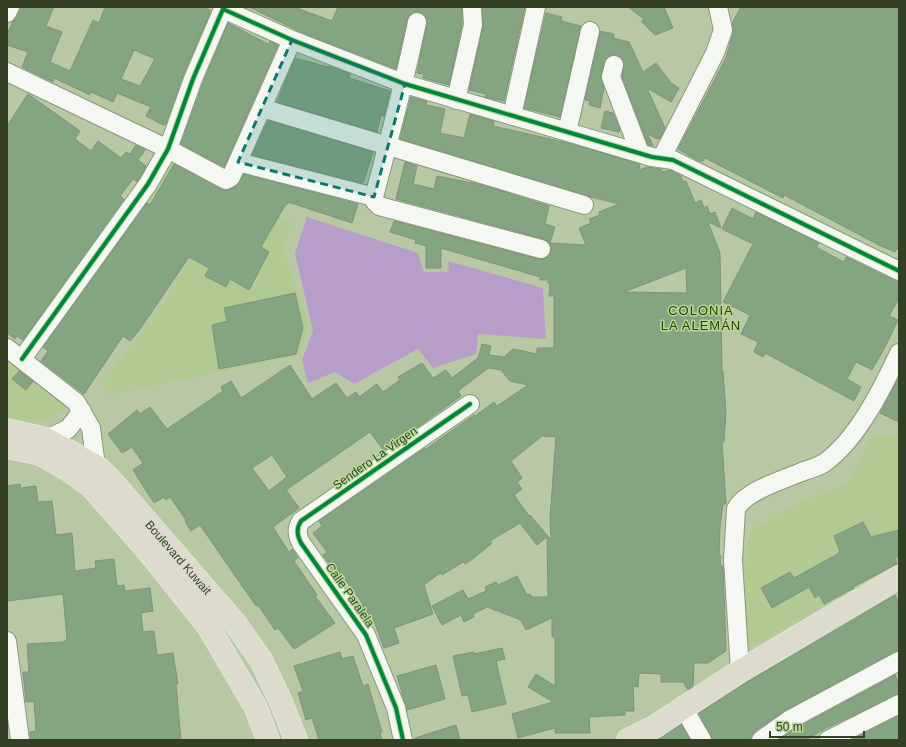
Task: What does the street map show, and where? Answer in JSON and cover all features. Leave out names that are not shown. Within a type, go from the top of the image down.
[{"type":"main road","name":"Boulevard Kuwait","points":[[7,430],[46,439],[96,466],[103,472],[235,623],[261,660],[281,702],[296,740]]},
{"type":"main road","name":"Boulevard Kuwait","points":[[7,446],[41,454],[67,469],[91,486],[148,551],[238,665],[268,740]]},
{"type":"main road","points":[[628,740],[684,709],[740,671],[899,577]]},
{"type":"main road","points":[[196,580],[238,665],[257,740]]},
{"type":"main road","points":[[238,665],[258,687],[278,740]]},
{"type":"street","points":[[7,13],[10,7]]},
{"type":"street","points":[[512,116],[536,7]]},
{"type":"street","points":[[662,157],[715,53],[723,30],[718,7]]},
{"type":"street","points":[[22,359],[148,184],[168,149],[193,79],[224,8],[292,40],[404,84],[640,153],[679,162],[899,271]]},
{"type":"street","points":[[456,100],[473,24],[472,9]]},
{"type":"street","points":[[418,22],[404,84],[374,197],[375,202],[379,206],[541,249]]},
{"type":"street","points":[[567,132],[590,31]]},
{"type":"street","points":[[7,72],[168,149],[226,180],[231,177],[292,40]]},
{"type":"street","points":[[614,65],[611,77],[640,153]]},
{"type":"street","points":[[262,108],[584,205]]},
{"type":"street","points":[[238,162],[374,197]]},
{"type":"street","points":[[7,348],[76,402],[91,428],[96,466]]},
{"type":"street","points":[[740,671],[733,560],[736,509],[738,505],[758,490],[823,464],[836,453],[863,420],[899,353]]},
{"type":"street","name":"Sendero La Virgen","points":[[297,532],[301,521],[470,404]]},
{"type":"street","points":[[46,439],[68,429],[82,411]]},
{"type":"street","name":"Calle Paralela","points":[[297,532],[301,543],[366,635],[396,708],[404,740]]},
{"type":"street","points":[[7,641],[20,740]]},
{"type":"street","points":[[761,740],[789,720],[897,668]]},
{"type":"street","points":[[828,740],[899,704]]},
{"type":"street","points":[[684,709],[702,740]]},
{"type":"highlighted area","points":[[292,40],[405,84],[374,197],[238,162]]},
{"type":"shaded area","points":[[169,153],[270,212],[291,221],[284,251],[308,327],[299,355],[110,395],[103,383],[170,293],[191,257],[182,248],[134,214]]},
{"type":"shaded area","points":[[307,217],[418,253],[424,272],[449,272],[448,261],[543,288],[546,339],[478,334],[476,354],[433,368],[418,349],[354,384],[335,372],[308,383],[302,360],[313,331],[295,253]]},
{"type":"shaded area","points":[[7,355],[73,405],[32,425],[7,420]]},
{"type":"shaded area","points":[[875,433],[899,437],[899,569],[830,602],[798,619],[772,636],[747,646],[745,565],[751,529],[809,499],[847,484]]},
{"type":"building","points":[[20,7],[54,7],[46,26],[62,32],[50,62],[70,71],[93,20],[99,23],[105,7],[204,7],[210,10],[183,75],[166,124],[163,125],[146,116],[151,107],[117,93],[113,102],[91,92],[90,95],[54,78],[53,82],[22,67],[28,52],[7,45],[7,34]],"holes":[[[134,50],[155,59],[140,86],[121,79]]]},
{"type":"building","points":[[249,7],[294,7],[332,21],[338,7],[462,7],[462,24],[449,85],[423,78],[424,74],[417,73],[427,24],[424,14],[420,12],[413,12],[407,19],[396,69],[305,34]]},
{"type":"building","points":[[482,7],[525,7],[504,101],[485,97],[486,94],[469,90],[483,27]]},
{"type":"building","points":[[628,7],[664,7],[673,28],[655,35],[641,21],[645,20]]},
{"type":"building","points":[[741,7],[899,7],[899,250],[896,249],[895,252],[879,245],[784,195],[783,198],[705,158],[703,161],[699,161],[678,149],[726,58],[733,33],[732,23]]},
{"type":"building","points":[[546,13],[562,17],[561,21],[581,26],[560,117],[524,108]]},
{"type":"building","points":[[228,23],[268,44],[270,41],[278,45],[224,167],[181,144],[203,83]]},
{"type":"building","points":[[600,31],[614,34],[613,38],[629,42],[643,72],[656,63],[671,83],[679,88],[671,102],[647,88],[665,128],[660,138],[657,139],[648,134],[653,146],[648,145],[622,76],[624,62],[621,57],[611,55],[604,62],[601,75],[604,88],[600,108],[589,105],[590,101],[585,100]]},
{"type":"building","points":[[295,58],[328,67],[329,66],[350,74],[349,78],[390,91],[384,116],[381,115],[377,132],[277,102]]},
{"type":"building","points":[[28,94],[80,131],[75,139],[91,151],[98,141],[121,158],[126,152],[130,154],[136,145],[145,150],[138,160],[146,166],[137,182],[133,179],[120,196],[124,199],[23,340],[17,336],[15,339],[7,333],[7,126]]},
{"type":"building","points":[[411,97],[427,101],[426,105],[445,109],[440,133],[464,138],[470,114],[494,121],[493,126],[572,144],[640,164],[639,170],[647,167],[661,169],[662,172],[670,170],[681,176],[683,182],[686,181],[695,203],[701,200],[704,208],[707,206],[710,214],[715,212],[721,228],[708,222],[720,253],[722,373],[723,371],[726,412],[724,442],[722,442],[726,504],[723,504],[720,526],[719,555],[721,556],[720,566],[723,566],[726,651],[708,663],[694,663],[693,687],[688,690],[683,682],[661,682],[661,674],[639,673],[638,687],[633,686],[634,711],[625,711],[625,715],[589,717],[590,733],[555,733],[555,728],[518,738],[512,714],[553,702],[528,687],[536,674],[555,686],[555,637],[552,637],[552,618],[526,630],[521,620],[487,607],[473,614],[474,617],[464,622],[461,615],[442,625],[432,606],[463,590],[468,599],[486,591],[485,587],[496,582],[498,585],[517,576],[527,595],[530,594],[532,597],[548,597],[547,537],[537,545],[520,523],[490,541],[492,543],[465,564],[463,562],[442,575],[440,573],[424,585],[433,614],[394,628],[399,643],[384,648],[371,613],[366,616],[359,606],[363,604],[342,575],[339,577],[323,555],[327,552],[313,533],[322,526],[319,521],[425,448],[426,449],[494,402],[497,406],[528,385],[510,381],[501,370],[488,368],[458,391],[461,396],[384,451],[370,432],[286,490],[299,508],[273,527],[289,552],[292,549],[298,558],[294,561],[317,595],[315,596],[335,623],[294,649],[278,628],[275,630],[258,605],[256,606],[200,525],[191,531],[185,521],[186,520],[170,497],[166,500],[164,497],[154,503],[133,470],[143,463],[132,447],[122,453],[108,434],[137,410],[140,414],[150,407],[167,429],[223,391],[221,387],[231,381],[241,398],[290,365],[312,399],[336,383],[347,398],[356,392],[359,397],[377,384],[383,392],[400,380],[398,377],[422,363],[433,378],[446,370],[452,378],[478,358],[482,344],[491,346],[489,355],[504,357],[513,349],[537,354],[537,348],[554,348],[554,296],[549,296],[550,283],[548,283],[548,280],[540,280],[540,277],[441,248],[441,268],[426,268],[426,246],[415,243],[416,240],[390,232],[394,221],[539,259],[544,259],[549,256],[551,251],[549,242],[544,239],[396,199],[405,162],[417,166],[413,184],[434,189],[437,176],[482,185],[549,206],[545,224],[555,227],[550,243],[586,245],[579,228],[591,223],[589,219],[600,215],[599,212],[619,204],[591,197],[400,139]],"holes":[[[686,268],[687,293],[624,292]],[[542,436],[556,437],[550,518],[551,540],[530,515],[529,516],[514,495],[522,489],[517,482],[522,478],[511,461]],[[272,455],[287,477],[269,491],[252,468]]]},
{"type":"building","points":[[605,111],[613,113],[620,129],[619,132],[601,128]]},
{"type":"building","points":[[268,121],[373,152],[363,183],[252,155]]},
{"type":"building","points":[[174,164],[226,190],[237,186],[244,174],[358,204],[352,223],[288,202],[261,247],[269,252],[249,290],[230,279],[226,287],[205,276],[209,268],[189,257],[138,332],[130,341],[123,336],[84,394],[41,361],[48,351],[43,347],[147,203],[150,205]]},
{"type":"building","points":[[732,208],[753,219],[756,212],[819,243],[816,247],[844,262],[846,257],[899,283],[899,298],[889,316],[898,320],[885,347],[872,370],[856,362],[847,379],[861,387],[854,401],[765,353],[763,357],[754,352],[758,342],[741,334],[750,315],[723,302],[753,244],[722,229]]},
{"type":"building","points":[[295,293],[303,328],[296,354],[219,369],[212,325],[227,321],[224,308]]},
{"type":"building","points":[[19,371],[33,381],[26,390],[12,379]]},
{"type":"building","points":[[899,377],[899,422],[880,413]]},
{"type":"building","points":[[20,484],[21,488],[36,486],[38,502],[52,501],[56,535],[72,533],[75,571],[96,568],[95,561],[114,559],[117,586],[124,585],[125,591],[150,588],[153,611],[141,613],[143,632],[154,631],[157,655],[173,653],[178,684],[176,684],[181,740],[30,740],[30,732],[36,731],[34,701],[26,702],[23,672],[29,672],[27,644],[63,642],[67,640],[63,594],[7,601],[7,486]]},
{"type":"building","points":[[863,522],[871,537],[899,530],[899,556],[895,558],[897,564],[824,604],[819,595],[815,598],[809,587],[772,608],[761,588],[790,572],[794,578],[836,555],[840,552],[834,536]]},
{"type":"building","points":[[895,595],[899,602],[899,651],[784,711],[755,731],[751,740],[712,740],[699,713],[747,682]]},
{"type":"building","points":[[502,648],[505,659],[496,661],[506,704],[472,712],[468,695],[462,696],[453,656],[474,652],[474,654]]},
{"type":"building","points":[[340,652],[342,659],[353,656],[363,686],[368,684],[382,732],[380,733],[382,740],[319,740],[312,718],[306,720],[298,693],[303,691],[294,666]]},
{"type":"building","points":[[436,665],[445,699],[407,710],[397,676]]},
{"type":"building","points":[[895,675],[899,683],[899,694],[826,728],[806,740],[779,740],[795,729]]},
{"type":"building","points":[[899,716],[899,740],[851,740]]},
{"type":"building","points":[[681,724],[690,740],[656,740],[661,738]]},
{"type":"building","points":[[456,725],[460,740],[415,740],[415,738]]},
{"type":"cycle path","points":[[22,359],[148,184],[168,149],[193,79],[223,9],[292,40],[405,84],[652,157],[673,160],[899,271]]},
{"type":"cycle path","points":[[403,740],[396,708],[366,635],[301,543],[298,535],[298,529],[301,521],[470,404]]},
{"type":"district","name":"COLONIA LA ALEMÁN","points":[[701,318]]}]
